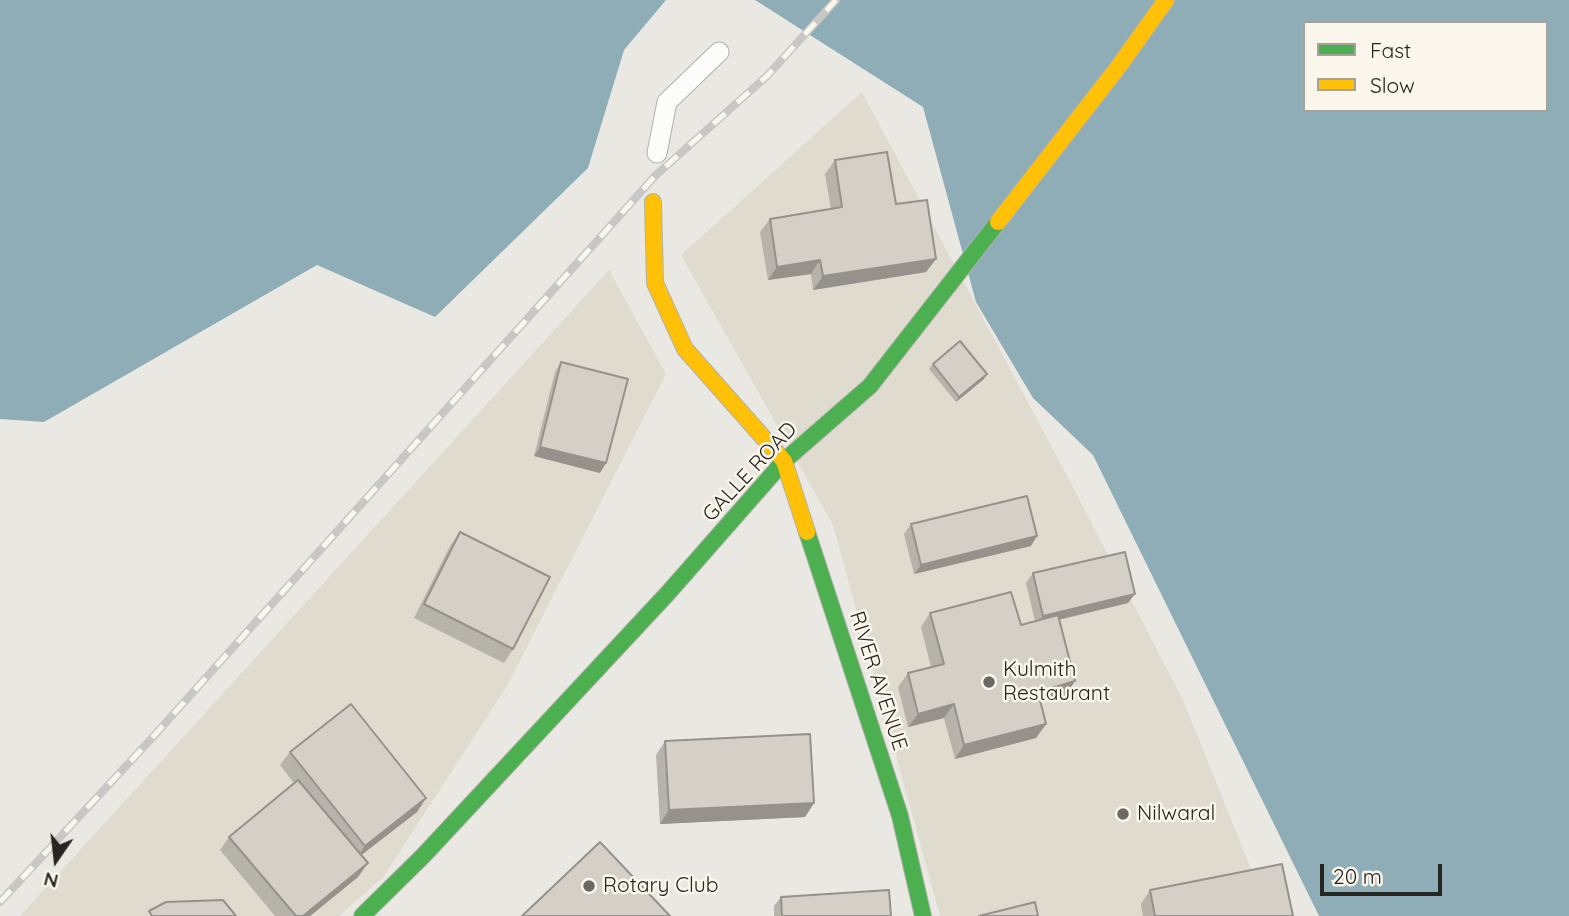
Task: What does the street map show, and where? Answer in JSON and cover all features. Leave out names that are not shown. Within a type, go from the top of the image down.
[{"type":"main road","name":"GALLE ROAD","points":[[362,916],[424,856],[564,702],[668,593],[784,461],[870,386],[1119,66],[1166,0]]},
{"type":"main road","points":[[653,202],[655,283],[685,349],[784,461]]},
{"type":"main road","name":"RIVER AVENUE","points":[[784,461],[900,816],[923,916]]},
{"type":"lane","points":[[657,153],[667,102],[719,52]]},
{"type":"shaded area","points":[[862,92],[1063,468],[1183,700],[1270,916],[940,916],[833,525],[681,255]]},
{"type":"shaded area","points":[[609,270],[666,374],[507,686],[384,876],[339,916],[20,916]]},
{"type":"water","points":[[0,0],[666,0],[624,50],[588,168],[435,317],[317,265],[44,422],[0,419]]},
{"type":"water","points":[[755,0],[1569,0],[1569,916],[1319,916],[1093,455],[1033,398],[976,302],[923,107]]},
{"type":"building","points":[[887,152],[896,204],[927,200],[936,259],[823,276],[820,260],[777,267],[770,219],[842,207],[835,160]]},
{"type":"building","points":[[960,341],[987,374],[959,397],[933,364]]},
{"type":"building","points":[[561,362],[628,379],[606,463],[540,447]]},
{"type":"building","points":[[1027,496],[1037,536],[921,565],[911,524]]},
{"type":"building","points":[[460,532],[550,577],[513,649],[424,604]]},
{"type":"building","points":[[1125,552],[1135,594],[1043,616],[1033,573]]},
{"type":"building","name":"Kulmith Restaurant","points":[[1011,592],[1021,625],[1058,615],[1075,681],[1038,692],[1046,724],[964,745],[954,704],[918,714],[908,673],[944,664],[930,613]]},
{"type":"building","points":[[351,704],[426,798],[365,846],[290,752]]},
{"type":"building","points":[[810,734],[814,803],[669,810],[665,741]]},
{"type":"building","points":[[298,780],[368,863],[303,916],[296,916],[229,837]]},
{"type":"building","name":"Rotary Club","points":[[600,842],[670,916],[522,916]]},
{"type":"building","points":[[1282,864],[1293,916],[1155,916],[1150,890]]},
{"type":"building","points":[[889,890],[891,916],[782,916],[781,897]]},
{"type":"building","points":[[223,900],[236,916],[152,916],[149,911],[166,902]]},
{"type":"building","points":[[1035,902],[1038,916],[979,916]]},
{"type":"railway","points":[[0,902],[152,738],[655,176],[767,76],[836,0]]},
{"type":"traffic: fast","points":[[362,916],[423,856],[668,593],[784,461],[870,386],[998,222]]},
{"type":"traffic: fast","points":[[807,532],[900,816],[923,916]]},
{"type":"traffic: slow","points":[[998,222],[1119,66],[1166,0]]},
{"type":"traffic: slow","points":[[653,202],[655,283],[685,349],[784,461],[807,532]]},
{"type":"place","name":"Kulmith Restaurant","points":[[989,682]]},
{"type":"place","name":"Nilwaral","points":[[1123,814]]},
{"type":"place","name":"Rotary Club","points":[[589,886]]}]
